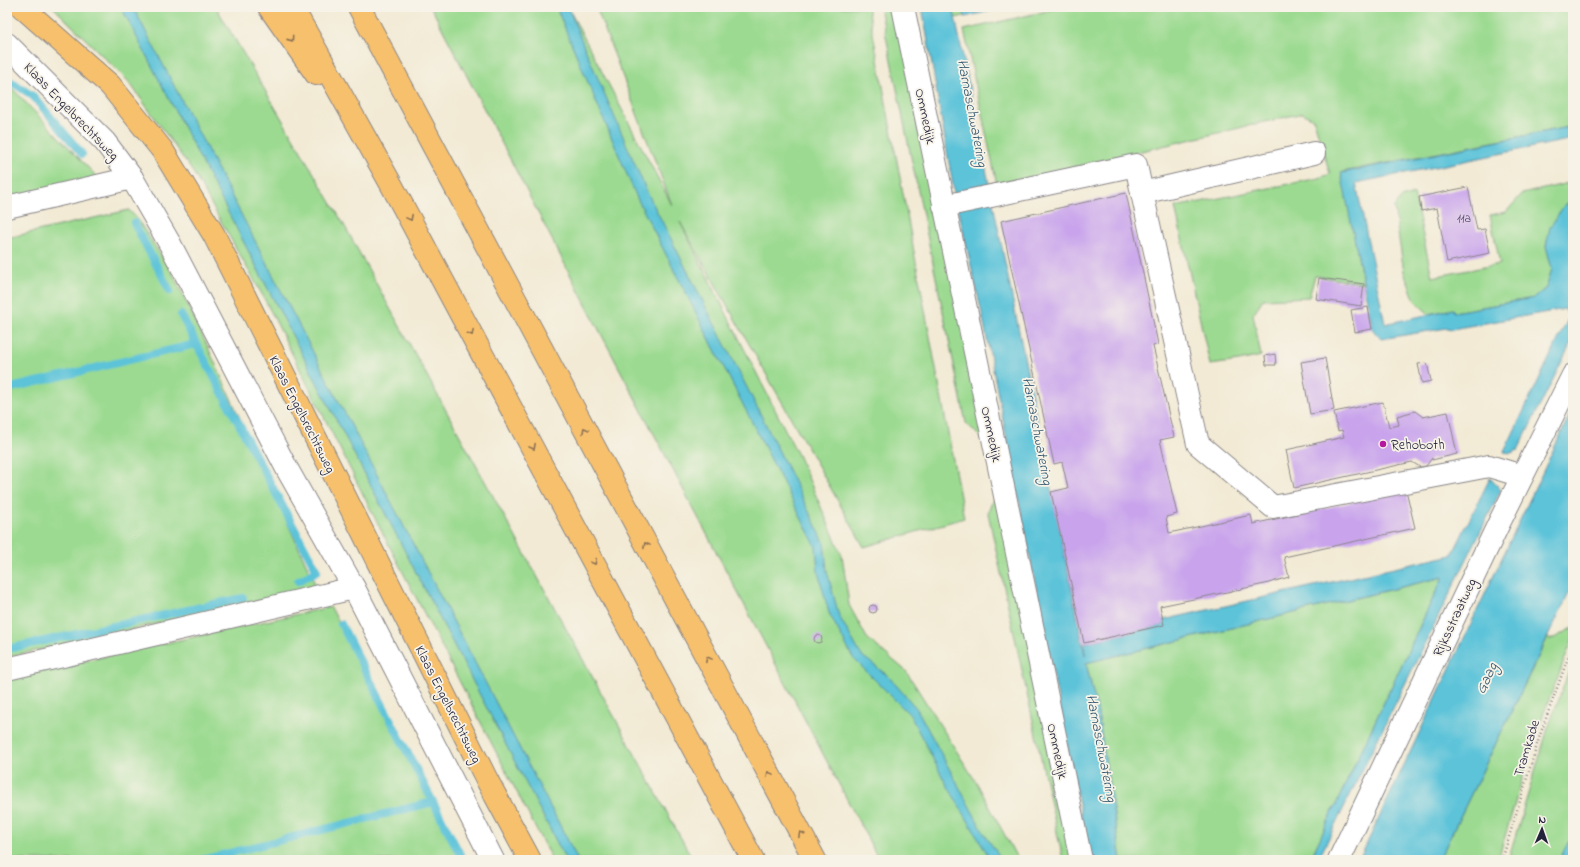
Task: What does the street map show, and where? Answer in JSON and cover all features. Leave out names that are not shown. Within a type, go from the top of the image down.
[{"type":"main road","name":"Klaas Engelbrechtsweg","points":[[22,7],[110,85],[163,151],[214,235],[481,768],[530,860]]},
{"type":"main road","points":[[269,7],[391,184]]},
{"type":"main road","points":[[292,7],[391,184],[753,860]]},
{"type":"main road","points":[[359,7],[815,860]]},
{"type":"main road","points":[[376,7],[452,180]]},
{"type":"street","name":"Ommedijk","points":[[903,7],[950,205],[1081,860]]},
{"type":"street","name":"Klaas Engelbrechtsweg","points":[[7,44],[105,142],[132,178],[170,244],[287,469],[354,588],[493,860]]},
{"type":"street","points":[[1142,193],[1314,152]]},
{"type":"street","points":[[950,205],[1136,165],[1198,444],[1273,507],[1490,466],[1522,476]]},
{"type":"street","points":[[7,207],[132,178]]},
{"type":"street","name":"Rijksstraatweg","points":[[1339,860],[1499,523],[1573,375]]},
{"type":"street","points":[[7,669],[354,588]]},
{"type":"path","name":"Tramkade","points":[[1502,860],[1540,735],[1573,644]]},
{"type":"green space","points":[[53,7],[216,7],[343,223],[693,860],[552,860],[379,526],[263,296],[193,172],[129,82]]},
{"type":"green space","points":[[431,7],[568,7],[672,205],[596,7],[868,7],[964,518],[864,547],[680,222],[799,457],[842,555],[849,605],[867,638],[906,671],[978,785],[1018,860],[879,860],[598,328]]},
{"type":"green space","points":[[880,7],[898,7],[985,431],[982,439],[966,423]]},
{"type":"green space","points":[[953,7],[1003,7],[955,18]]},
{"type":"green space","points":[[1064,7],[1573,7],[1573,126],[1342,172],[1363,283],[1315,276],[1309,297],[1263,299],[1253,314],[1261,356],[1210,365],[1175,207],[1319,178],[1330,174],[1314,120],[1303,113],[997,185],[964,30]]},
{"type":"green space","points":[[7,83],[100,180],[7,201]]},
{"type":"green space","points":[[1573,182],[1573,202],[1565,204],[1546,246],[1552,269],[1546,288],[1534,298],[1454,312],[1453,309],[1429,314],[1415,301],[1404,272],[1394,207],[1401,198],[1414,194],[1432,277],[1500,264],[1490,215],[1506,212],[1522,194]]},
{"type":"green space","points":[[129,210],[138,220],[173,274],[317,588],[7,657],[7,238]]},
{"type":"green space","points":[[993,499],[1002,508],[1077,860],[1063,860],[988,513]]},
{"type":"green space","points":[[1443,577],[1310,860],[1121,860],[1098,714],[1086,663]]},
{"type":"green space","points":[[330,607],[360,655],[460,860],[7,860],[7,678]]},
{"type":"green space","points":[[1573,628],[1573,638],[1535,736],[1498,860],[1439,860],[1548,637],[1550,640]]},
{"type":"green space","points":[[1573,660],[1573,860],[1508,860],[1547,731]]},
{"type":"water","points":[[121,7],[133,7],[578,860],[566,860]]},
{"type":"water","points":[[556,7],[568,7],[647,192],[824,542],[827,571],[839,616],[861,655],[888,676],[917,709],[985,835],[1002,860],[991,860],[943,778],[910,715],[853,658],[829,613],[818,572],[816,547],[637,198]]},
{"type":"water","name":"Harnaschwatering","points":[[922,7],[953,7],[1085,655],[1084,643],[1164,625],[1163,620],[1452,555],[1490,478],[1501,490],[1318,860],[1310,860],[1443,577],[1086,663],[1098,714],[1121,860],[1090,860],[981,309],[954,192]]},
{"type":"water","points":[[963,7],[1009,7],[965,17]]},
{"type":"water","points":[[1573,126],[1573,139],[1356,183],[1385,324],[1453,309],[1454,312],[1534,298],[1546,288],[1552,269],[1546,246],[1550,227],[1565,204],[1573,202],[1573,339],[1518,450],[1511,453],[1504,452],[1569,317],[1565,309],[1452,329],[1447,328],[1381,339],[1373,330],[1341,173]]},
{"type":"water","name":"Gaag","points":[[1573,408],[1573,585],[1439,860],[1359,860]]},
{"type":"water","points":[[1573,833],[1573,860],[1559,860]]},
{"type":"building","points":[[1468,187],[1477,230],[1485,229],[1490,253],[1447,262],[1437,208],[1421,211],[1419,197]]},
{"type":"building","points":[[1126,193],[1158,344],[1153,346],[1174,437],[1160,440],[1177,514],[1166,517],[1169,533],[1251,515],[1253,524],[1406,490],[1415,528],[1284,557],[1289,577],[1265,584],[1160,606],[1164,625],[1084,643],[1051,492],[1068,488],[1062,462],[1054,464],[1001,221]]},
{"type":"building","points":[[1319,278],[1364,284],[1361,306],[1316,299]]},
{"type":"building","points":[[1368,307],[1372,329],[1355,332],[1351,310]]},
{"type":"building","points":[[1275,354],[1276,365],[1266,365],[1265,356]]},
{"type":"building","points":[[1325,358],[1334,410],[1310,414],[1301,362]]},
{"type":"building","points":[[1427,363],[1431,381],[1422,383],[1418,364]]},
{"type":"building","name":"Rehoboth","points":[[1383,402],[1389,427],[1399,425],[1397,416],[1415,411],[1423,417],[1448,412],[1457,454],[1432,460],[1432,458],[1426,466],[1420,467],[1412,462],[1294,488],[1286,450],[1344,437],[1342,430],[1338,431],[1334,412]]},
{"type":"building","points":[[873,605],[876,606],[876,612],[873,613],[870,612],[869,609],[870,606]]},
{"type":"building","points":[[818,635],[821,636],[821,642],[818,643],[815,642],[814,639],[815,636]]},
{"type":"waterway","points":[[7,79],[33,96],[82,154]]},
{"type":"waterway","points":[[134,223],[170,291]]},
{"type":"waterway","points":[[181,315],[317,571],[298,581]]},
{"type":"waterway","points":[[7,389],[196,344]]},
{"type":"waterway","points":[[7,649],[243,598]]},
{"type":"waterway","points":[[341,624],[463,860]]},
{"type":"waterway","points":[[202,860],[433,802]]},
{"type":"place","name":"Rehoboth","points":[[1383,444]]}]
